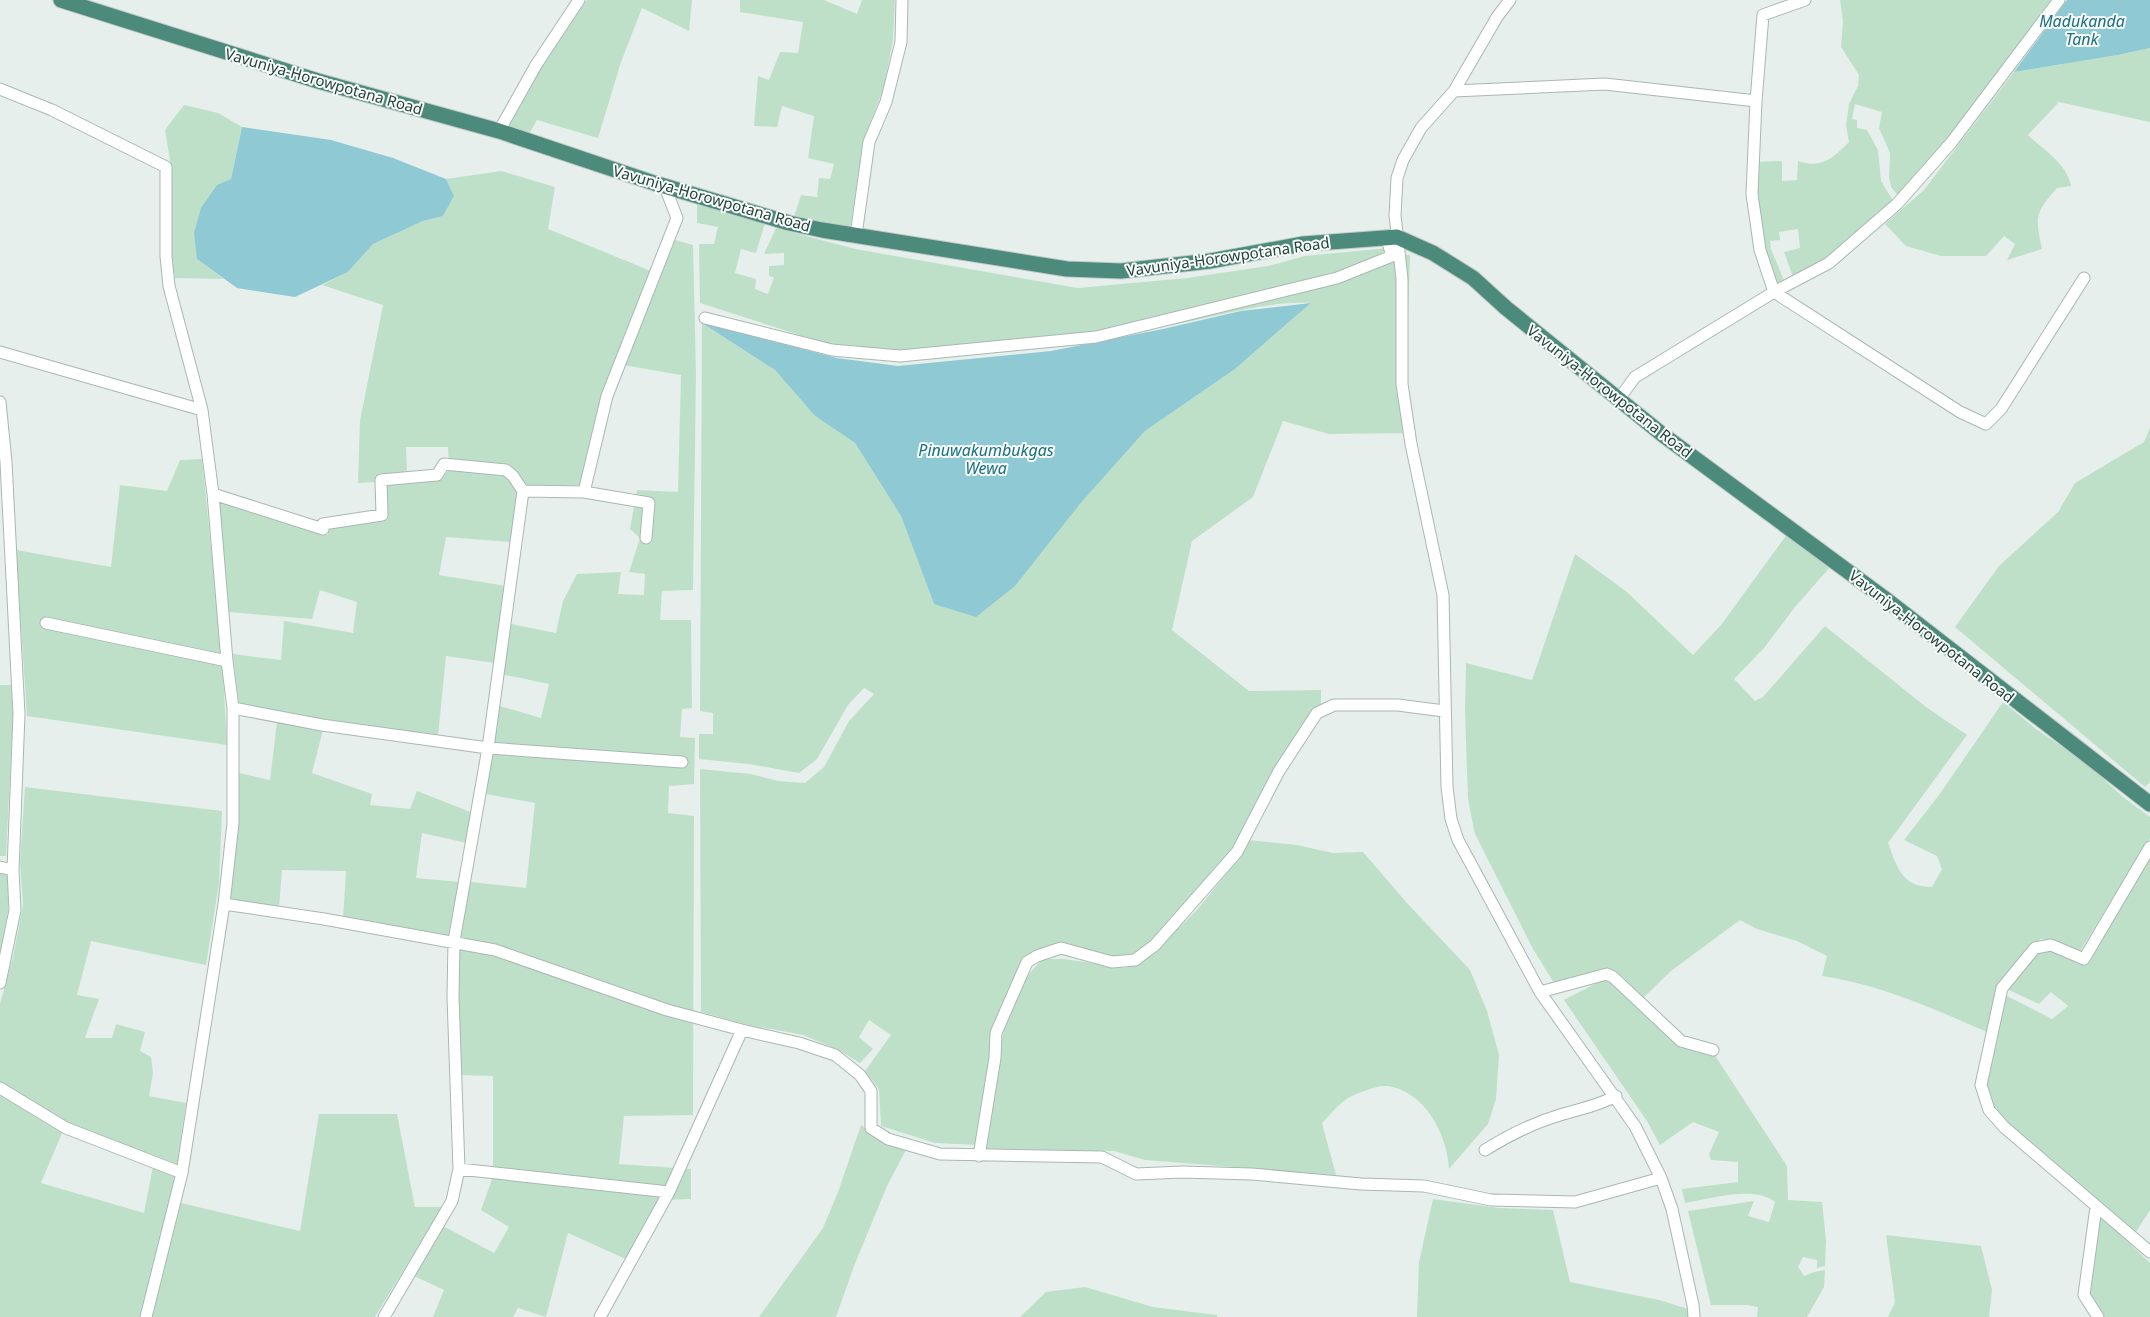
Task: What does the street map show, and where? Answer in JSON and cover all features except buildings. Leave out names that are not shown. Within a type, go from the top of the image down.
[{"type":"highway","name":"Vavuniya-Horowpotana Road","points":[[61,0],[318,81],[499,131],[665,187],[789,223],[856,235],[1067,269],[1121,271],[1210,261],[1303,244],[1391,236],[1433,253],[1473,278],[1506,308],[1663,435],[1884,598],[2150,804]]},
{"type":"street","points":[[499,131],[536,65],[579,0]]},
{"type":"street","points":[[856,235],[869,142],[886,102],[901,42],[902,0]]},
{"type":"street","points":[[705,318],[832,350],[900,356],[1096,337],[1337,278],[1392,256],[1391,236],[1395,215],[1397,178],[1403,160],[1421,128],[1454,91],[1497,16],[1510,0]]},
{"type":"street","points":[[1805,0],[1763,15],[1756,101],[1752,194],[1760,250],[1774,292],[1960,412],[1986,424],[2002,409],[2084,278]]},
{"type":"street","points":[[1619,399],[1635,377],[1774,292],[1829,263],[1897,204],[1951,143],[2059,0]]},
{"type":"street","points":[[1454,91],[1605,84],[1756,101]]},
{"type":"street","points":[[0,89],[52,110],[166,166],[166,256],[169,286],[202,410],[213,494],[227,661],[234,708],[232,823],[224,904],[182,1172],[146,1317]]},
{"type":"street","points":[[584,492],[607,396],[677,218],[665,187]]},
{"type":"street","points":[[1391,236],[1402,279],[1402,384],[1411,444],[1443,595],[1444,711],[1447,788],[1451,819],[1458,840],[1540,992],[1616,1096],[1635,1126],[1661,1178],[1672,1208],[1694,1317]]},
{"type":"street","points":[[0,352],[202,410]]},
{"type":"street","points":[[0,402],[6,462],[19,714],[13,870],[15,910],[0,983]]},
{"type":"street","points":[[213,494],[323,529],[323,524],[382,515],[381,480],[437,475],[444,464],[506,470],[513,476],[523,492],[488,748],[454,941],[453,997],[459,1168],[452,1201],[384,1317]]},
{"type":"street","points":[[523,492],[584,492],[649,503],[646,538]]},
{"type":"street","points":[[46,623],[227,661]]},
{"type":"street","points":[[979,1156],[995,1058],[996,1033],[1028,962],[1037,956],[1062,948],[1112,962],[1135,960],[1155,945],[1237,852],[1279,771],[1317,713],[1334,705],[1398,705],[1444,711]]},
{"type":"street","points":[[234,708],[322,725],[488,748],[682,762]]},
{"type":"street","points":[[2150,847],[2084,959],[2051,945],[2036,948],[2002,988],[1981,1086],[1989,1110],[2004,1127],[2150,1252]]},
{"type":"street","points":[[0,867],[13,870]]},
{"type":"street","points":[[224,904],[454,941],[495,950],[667,1010],[799,1043],[835,1055],[860,1074],[871,1091],[871,1128],[888,1139],[940,1154],[1102,1157],[1136,1174],[1182,1172],[1235,1174],[1362,1184],[1424,1186],[1491,1200],[1575,1202],[1661,1178]]},
{"type":"street","points":[[1540,992],[1607,974],[1613,977],[1681,1041],[1713,1050]]},
{"type":"street","points":[[600,1317],[669,1192],[742,1030]]},
{"type":"street","points":[[0,1088],[66,1128],[182,1172]]},
{"type":"street","points":[[1485,1150],[1514,1132],[1559,1115],[1602,1104],[1616,1096]]},
{"type":"street","points":[[459,1168],[669,1192]]},
{"type":"street","points":[[2096,1207],[2084,1295],[2098,1317]]},
{"type":"green space","points":[[587,0],[692,0],[689,31],[642,8],[621,62],[598,138],[537,120],[527,138],[503,129],[540,68]]},
{"type":"green space","points":[[740,0],[824,0],[857,14],[862,0],[895,0],[893,40],[883,90],[863,141],[850,229],[794,217],[801,195],[817,197],[819,178],[830,179],[834,164],[808,158],[814,116],[782,106],[777,127],[754,126],[758,76],[769,80],[780,52],[798,53],[803,22],[740,12]]},
{"type":"green space","points":[[1840,0],[2056,0],[1968,116],[1899,197],[1891,187],[1889,176],[1890,153],[1879,128],[1882,112],[1855,104],[1852,119],[1857,120],[1857,128],[1867,130],[1878,150],[1881,181],[1895,204],[1831,256],[1793,277],[1784,252],[1800,248],[1798,229],[1779,232],[1780,240],[1770,241],[1771,249],[1785,283],[1774,290],[1760,241],[1756,162],[1782,161],[1782,181],[1797,180],[1798,161],[1814,164],[1820,163],[1838,153],[1849,142],[1846,125],[1849,104],[1858,86],[1859,75],[1841,47],[1843,21]]},
{"type":"green space","points":[[2150,48],[2150,122],[2059,102],[2028,135],[2060,164],[2069,178],[2071,186],[2057,188],[2044,203],[2038,222],[2042,249],[2007,260],[2015,244],[2004,236],[1986,256],[1941,256],[1906,246],[1885,224],[1924,190],[2014,72]]},
{"type":"green space","points":[[184,105],[218,113],[242,127],[231,179],[197,259],[224,279],[175,278],[171,256],[171,166],[165,130]]},
{"type":"green space","points":[[501,171],[555,187],[548,229],[651,271],[660,274],[675,240],[693,245],[696,374],[693,590],[662,591],[660,620],[691,620],[692,708],[682,709],[680,737],[695,738],[694,784],[669,786],[668,813],[694,816],[693,1115],[624,1116],[619,1164],[691,1169],[691,1199],[661,1200],[628,1260],[568,1233],[546,1317],[518,1308],[513,1317],[433,1317],[444,1290],[412,1275],[441,1225],[494,1253],[509,1227],[481,1210],[493,1176],[493,1076],[459,1075],[457,946],[471,882],[526,888],[535,803],[486,794],[491,752],[500,706],[541,718],[549,684],[501,674],[511,624],[556,633],[563,601],[577,574],[621,572],[618,594],[644,595],[645,574],[629,572],[640,538],[630,529],[637,490],[678,492],[681,375],[623,365],[611,401],[589,485],[521,485],[510,542],[446,537],[439,575],[506,586],[495,663],[446,656],[438,736],[322,719],[239,704],[233,654],[281,660],[284,621],[353,633],[357,602],[320,590],[312,619],[228,612],[218,502],[328,535],[328,526],[387,519],[386,483],[439,481],[449,470],[448,447],[406,447],[407,471],[378,478],[377,482],[358,483],[360,421],[383,305],[322,285],[348,272],[373,244],[423,221],[443,216],[454,196],[446,179]]},
{"type":"green space","points":[[697,200],[765,223],[756,253],[741,249],[735,273],[756,279],[755,289],[768,294],[774,277],[769,276],[769,266],[784,265],[784,253],[764,254],[776,228],[855,249],[1078,288],[1187,278],[1268,266],[1305,256],[1388,248],[1390,255],[1336,275],[1096,333],[901,351],[834,346],[700,303],[699,244],[714,244],[718,227],[697,223]]},
{"type":"green space","points":[[1396,255],[1410,255],[1406,378],[1415,433],[1329,434],[1283,421],[1253,497],[1192,541],[1172,630],[1249,691],[1321,690],[1321,705],[1294,738],[1235,850],[1151,944],[1133,956],[1116,959],[1073,948],[1025,960],[994,1027],[977,1145],[935,1143],[881,1126],[879,1089],[865,1071],[891,1035],[869,1020],[859,1037],[873,1049],[860,1063],[837,1049],[803,1035],[745,1024],[701,1012],[700,769],[751,774],[778,781],[805,783],[824,767],[849,721],[874,694],[864,688],[848,705],[817,759],[799,773],[749,764],[699,759],[699,734],[713,734],[713,713],[700,711],[702,323],[775,370],[815,416],[855,443],[901,516],[934,604],[1079,505],[1145,431],[1235,369],[1311,303],[1273,305],[1163,326],[1312,286]]},
{"type":"green space","points":[[2150,428],[2150,782],[2145,787],[1955,627],[1999,566],[2058,512],[2075,483],[2144,442]]},
{"type":"green space","points":[[202,459],[222,656],[227,745],[27,716],[16,550],[111,567],[120,485],[167,491],[180,460]]},
{"type":"green space","points":[[1788,533],[1831,566],[1795,607],[1764,648],[1734,679],[1755,701],[1763,697],[1825,626],[1926,707],[1967,735],[1888,843],[1894,860],[1907,879],[1914,884],[1932,887],[1942,869],[1937,856],[1904,840],[1939,795],[2003,702],[2036,729],[2085,762],[2123,797],[2150,817],[2150,838],[2079,953],[2060,942],[2041,939],[2030,948],[2020,957],[2005,980],[1987,1032],[1927,1006],[1885,991],[1822,976],[1827,956],[1797,941],[1757,929],[1740,920],[1671,971],[1643,998],[1622,976],[1605,971],[1559,991],[1533,949],[1475,834],[1468,799],[1465,712],[1466,663],[1532,680],[1575,554],[1627,592],[1693,655],[1721,625]]},
{"type":"green space","points":[[0,685],[11,685],[13,716],[6,856],[0,856]]},
{"type":"green space","points":[[277,722],[323,730],[312,773],[372,794],[370,805],[410,809],[417,791],[473,813],[467,843],[422,833],[416,878],[459,882],[448,937],[343,919],[346,871],[282,870],[279,908],[228,901],[239,824],[239,773],[270,780]]},
{"type":"green space","points":[[25,787],[222,811],[219,883],[206,965],[91,941],[77,995],[99,999],[85,1038],[112,1038],[116,1024],[145,1032],[140,1051],[151,1057],[153,1073],[149,1096],[186,1103],[177,1164],[70,1124],[0,1082],[0,1004],[13,957],[23,905],[20,862]]},
{"type":"green space","points":[[1248,840],[1297,845],[1333,853],[1363,852],[1407,903],[1470,970],[1487,1011],[1499,1055],[1496,1099],[1488,1124],[1449,1169],[1444,1142],[1439,1129],[1423,1105],[1412,1096],[1387,1086],[1353,1095],[1339,1105],[1322,1123],[1336,1175],[1145,1160],[1114,1151],[983,1149],[989,1125],[1000,1048],[1006,1024],[1014,1000],[1026,978],[1043,959],[1064,959],[1126,968],[1152,954],[1196,911],[1241,856]]},
{"type":"green space","points":[[2150,854],[2150,1210],[2134,1235],[2008,1125],[1994,1110],[1985,1084],[2003,994],[2052,1019],[2068,1006],[2051,992],[2039,1004],[2005,988],[2037,951],[2052,949],[2089,963]]},
{"type":"green space","points":[[0,873],[8,875],[8,911],[0,952]]},
{"type":"green space","points":[[1608,977],[1679,1044],[1714,1054],[1787,1166],[1788,1200],[1822,1202],[1826,1240],[1825,1266],[1817,1268],[1817,1260],[1803,1257],[1798,1267],[1804,1276],[1825,1270],[1824,1287],[1807,1317],[1757,1317],[1758,1307],[1747,1305],[1711,1305],[1688,1211],[1754,1201],[1748,1216],[1769,1222],[1775,1202],[1756,1194],[1744,1194],[1719,1196],[1685,1203],[1682,1189],[1738,1182],[1738,1162],[1711,1160],[1709,1154],[1719,1132],[1693,1122],[1660,1145],[1647,1121],[1564,1000]]},
{"type":"green space","points":[[0,1095],[62,1133],[41,1183],[144,1213],[153,1166],[178,1175],[140,1317],[0,1317]]},
{"type":"green space","points":[[319,1114],[397,1114],[415,1207],[442,1207],[375,1317],[151,1317],[181,1203],[300,1231]]},
{"type":"green space","points":[[861,1125],[880,1138],[907,1148],[887,1186],[854,1266],[836,1317],[759,1317],[823,1228],[838,1192]]},
{"type":"green space","points":[[1433,1199],[1499,1208],[1553,1210],[1570,1282],[1659,1300],[1695,1311],[1695,1317],[1417,1317],[1419,1262]]},
{"type":"green space","points":[[2100,1215],[2150,1263],[2150,1317],[2104,1317],[2089,1293]]},
{"type":"green space","points":[[1886,1235],[1981,1246],[1992,1290],[1989,1317],[1888,1317],[1895,1302]]},
{"type":"green space","points":[[1085,1287],[1153,1307],[1217,1315],[1217,1317],[1020,1317],[1046,1292]]},
{"type":"water","name":"Madukanda Tank","points":[[2067,0],[2150,0],[2150,48],[2014,72]]},
{"type":"water","points":[[242,127],[331,140],[393,158],[446,179],[454,196],[443,216],[423,221],[373,244],[348,272],[295,297],[237,288],[197,259],[194,233],[201,208],[217,185],[231,179]]},
{"type":"water","name":"Pinuwakumbukgas Wewa","points":[[1311,303],[1235,369],[1145,431],[1079,505],[1015,586],[976,617],[934,604],[901,516],[855,443],[815,416],[775,370],[702,323],[837,358],[898,366],[1051,351],[1163,329],[1241,311]]}]
